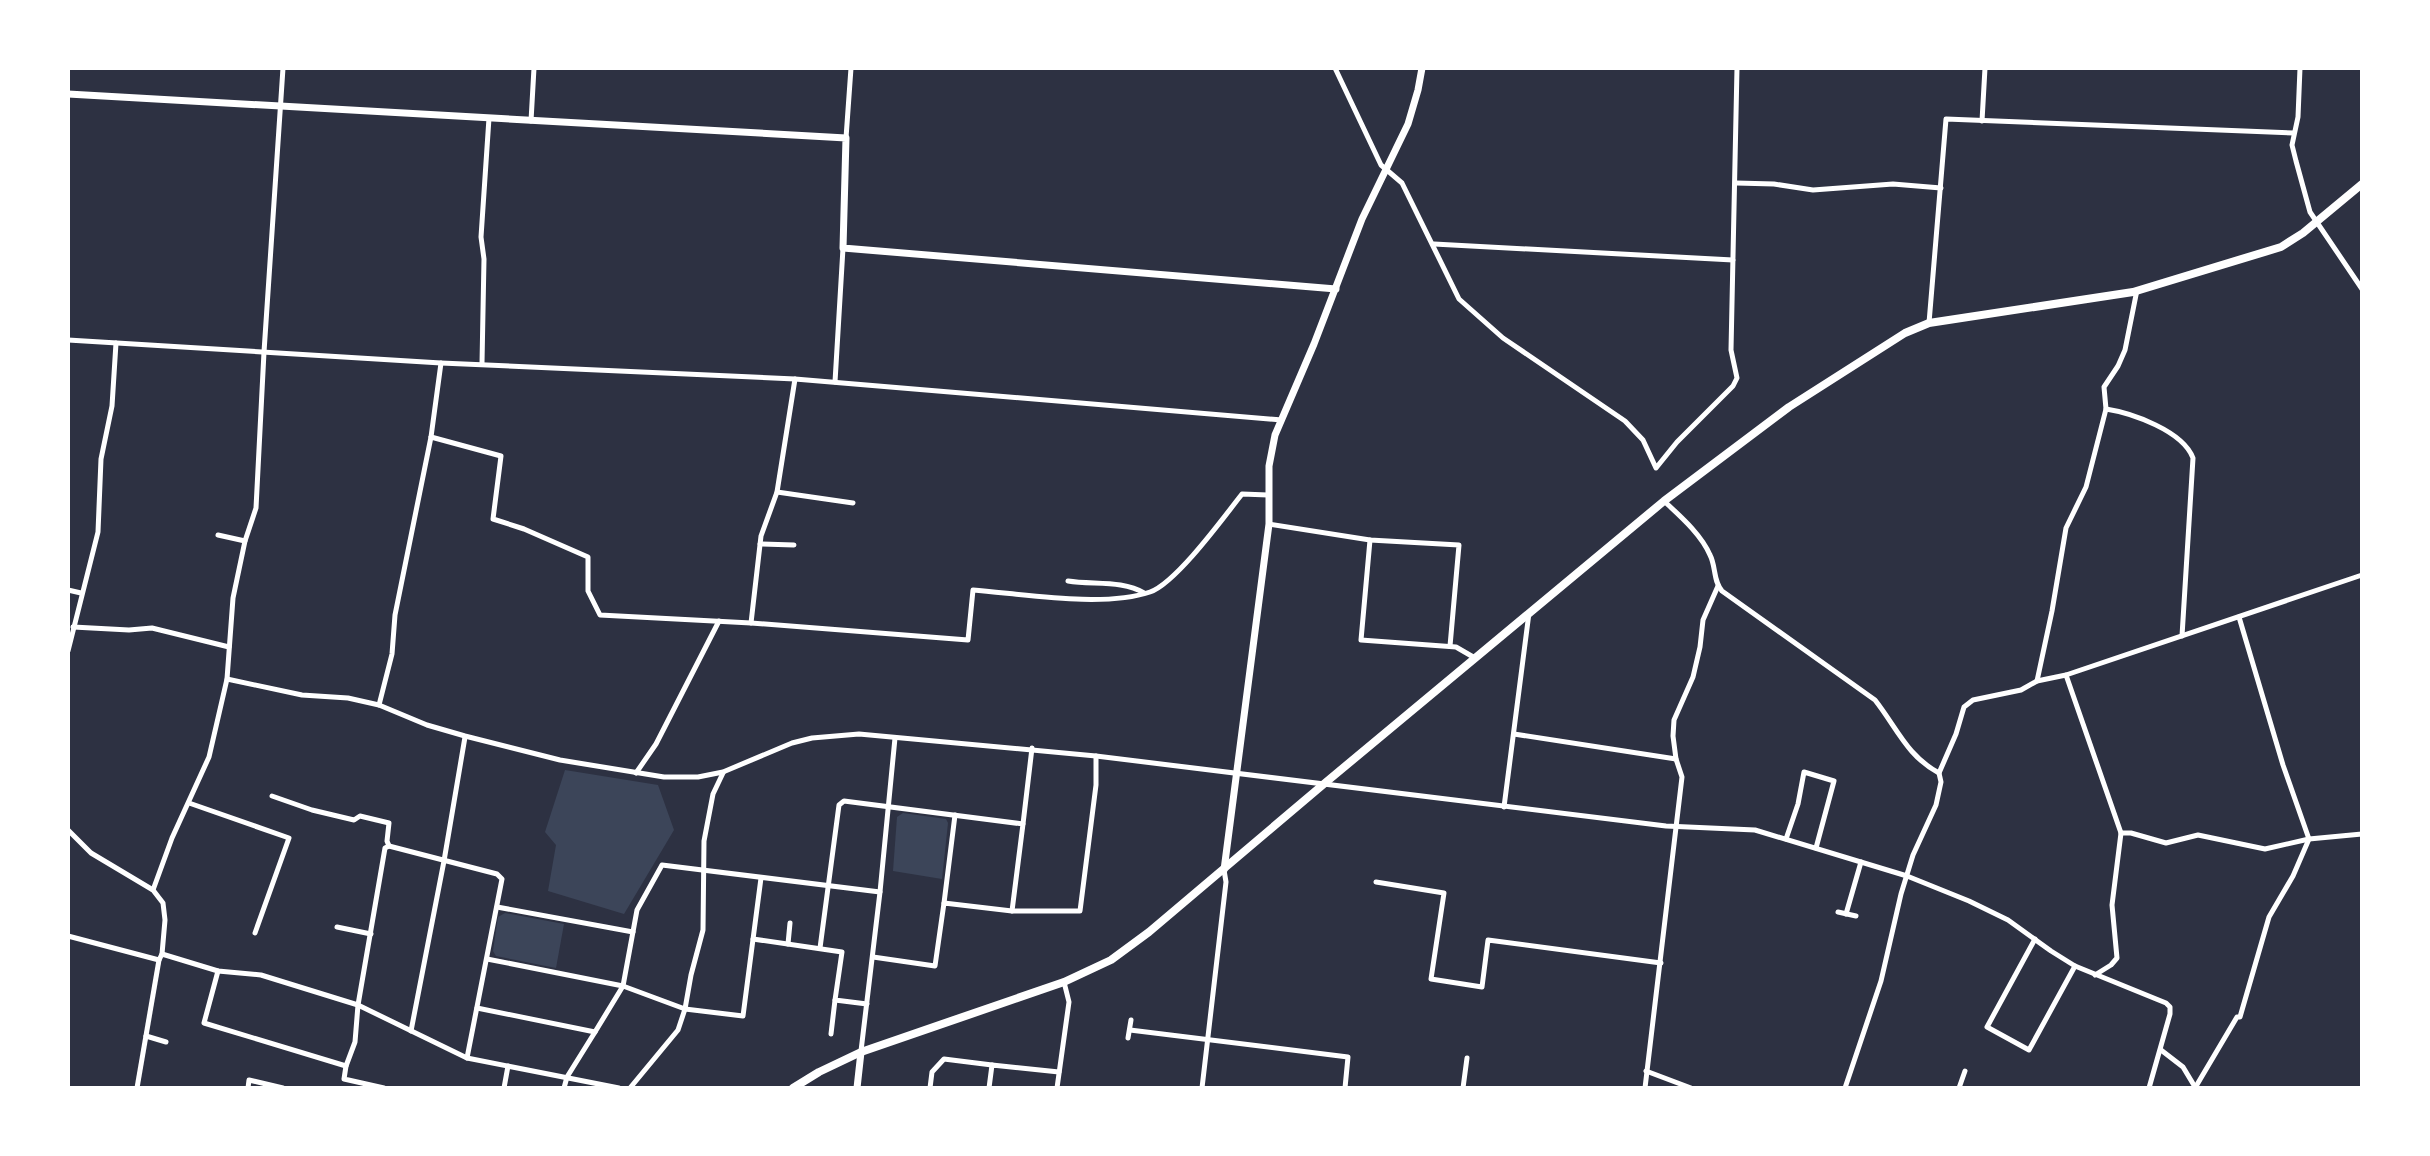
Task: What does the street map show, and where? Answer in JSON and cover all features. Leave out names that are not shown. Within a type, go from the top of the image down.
[{"type":"main road","points":[[793,1088],[861,1052],[1064,982],[1111,960],[1224,870],[1664,501],[1789,407],[1905,333],[1929,323],[2072,303],[2137,290],[2281,247],[2303,233],[2362,184]]},
{"type":"street","points":[[153,890],[172,838],[209,757],[227,679],[233,598],[245,541],[256,508],[283,68]]},
{"type":"street","points":[[531,121],[534,68]]},
{"type":"street","points":[[835,382],[851,68]]},
{"type":"street","points":[[1335,68],[1381,165],[1402,183],[1459,299],[1503,338],[1625,421],[1643,440],[1656,468],[1737,378],[1731,350],[1737,68]]},
{"type":"street","points":[[1202,1088],[1226,882],[1224,870],[1269,524],[1269,466],[1275,435],[1362,219],[1408,124],[1422,68]]},
{"type":"street","points":[[1982,121],[1985,68]]},
{"type":"street","points":[[2300,68],[2298,117],[2292,145],[2310,212],[2362,289]]},
{"type":"street","points":[[68,94],[846,138]]},
{"type":"street","points":[[482,363],[484,259],[481,237],[489,118]]},
{"type":"street","points":[[1929,323],[1946,119],[2294,133]]},
{"type":"street","points":[[1736,183],[1774,184],[1813,190],[1893,184],[1941,188]]},
{"type":"street","points":[[1434,244],[1733,260]]},
{"type":"street","points":[[843,248],[1336,289]]},
{"type":"street","points":[[2037,681],[2066,528],[2086,487],[2106,409],[2104,387],[2125,350],[2137,290]]},
{"type":"street","points":[[68,340],[441,363],[795,379],[1282,420]]},
{"type":"street","points":[[68,651],[98,532],[101,459],[112,406],[116,343]]},
{"type":"street","points":[[379,705],[392,654],[404,559],[431,437],[441,363]]},
{"type":"street","points":[[751,623],[761,536],[777,492],[795,379]]},
{"type":"street","points":[[2106,409],[2120,411],[2166,430],[2189,447],[2193,458],[2182,636]]},
{"type":"street","points":[[431,437],[501,456],[493,519],[588,557],[588,591],[600,615],[968,640],[973,590],[1113,599],[1153,591],[1178,571],[1242,494],[1268,495]]},
{"type":"street","points":[[777,492],[853,503]]},
{"type":"street","points":[[1645,1088],[1682,777],[1676,759],[1674,720],[1693,677],[1703,620],[1718,586],[1711,555],[1664,501]]},
{"type":"street","points":[[1269,524],[1370,540],[1459,545],[1450,646]]},
{"type":"street","points":[[218,535],[245,541]]},
{"type":"street","points":[[1370,540],[1361,640],[1450,646],[1475,658]]},
{"type":"street","points":[[760,544],[794,545]]},
{"type":"street","points":[[1845,1088],[1881,981],[1913,855],[1936,805],[1941,782],[1939,773],[1964,707],[1973,700],[2021,690],[2037,681],[2066,675],[2362,575]]},
{"type":"street","points":[[1068,581],[1092,585],[1130,585],[1144,593]]},
{"type":"street","points":[[1718,586],[1875,700],[1908,749],[1924,765],[1939,773]]},
{"type":"street","points":[[68,590],[81,593]]},
{"type":"street","points":[[1504,807],[1529,613]]},
{"type":"street","points":[[2161,1050],[2183,1067],[2195,1088],[2237,1017],[2240,1017],[2269,917],[2293,876],[2309,839],[2283,765],[2239,617]]},
{"type":"street","points":[[635,773],[656,744],[719,621]]},
{"type":"street","points":[[73,627],[152,628],[229,647]]},
{"type":"street","points":[[2066,675],[2121,833],[2112,905],[2117,958],[2095,975]]},
{"type":"street","points":[[227,679],[302,695],[348,698],[379,705],[427,725],[560,760],[664,777],[698,777],[723,772],[792,743],[859,734],[1032,748],[1676,827],[1755,830],[1907,876],[1984,908],[2008,920],[2075,966],[2166,1003],[2170,1007],[2149,1088]]},
{"type":"street","points":[[1514,734],[1676,759]]},
{"type":"street","points":[[411,1031],[465,736]]},
{"type":"street","points":[[857,1088],[895,738]]},
{"type":"street","points":[[1012,911],[1032,748]]},
{"type":"street","points":[[944,903],[1012,911],[1080,911],[1096,785],[1096,756]]},
{"type":"street","points":[[630,1088],[678,1030],[685,1009],[703,930],[704,841],[713,794],[723,772]]},
{"type":"street","points":[[1786,839],[1798,804],[1804,772],[1834,781],[1816,848]]},
{"type":"street","points":[[272,796],[354,820],[360,816],[386,820],[390,826],[389,846]]},
{"type":"street","points":[[820,948],[839,805],[844,801],[1023,824]]},
{"type":"street","points":[[189,803],[289,838],[255,933]]},
{"type":"street","points":[[873,957],[935,966],[955,815]]},
{"type":"street","points":[[68,830],[91,853],[153,890],[163,903],[165,920],[160,957],[137,1088]]},
{"type":"street","points":[[2121,833],[2166,843],[2198,835],[2265,849],[2309,839],[2362,834]]},
{"type":"street","points":[[389,846],[497,874],[502,879],[467,1058]]},
{"type":"street","points":[[342,1088],[355,1042],[358,1005],[385,848],[389,846]]},
{"type":"street","points":[[1846,914],[1861,862]]},
{"type":"street","points":[[564,1088],[567,1077],[623,986],[637,910],[662,865],[880,892]]},
{"type":"street","points":[[487,959],[623,986],[685,1009],[743,1016],[761,877]]},
{"type":"street","points":[[1376,882],[1444,893],[1431,979],[1482,987],[1488,940],[1661,963]]},
{"type":"street","points":[[497,907],[633,932]]},
{"type":"street","points":[[1838,912],[1856,916]]},
{"type":"street","points":[[788,944],[790,923]]},
{"type":"street","points":[[337,927],[371,934]]},
{"type":"street","points":[[68,936],[218,971],[261,975],[358,1005],[467,1058],[619,1088]]},
{"type":"street","points":[[753,939],[842,952],[831,1034]]},
{"type":"street","points":[[2035,939],[1987,1027],[2029,1050],[2075,966]]},
{"type":"street","points":[[218,971],[204,1023],[346,1066]]},
{"type":"street","points":[[1057,1088],[1069,1002],[1064,982]]},
{"type":"street","points":[[835,1000],[867,1004]]},
{"type":"street","points":[[477,1008],[595,1032]]},
{"type":"street","points":[[1128,1038],[1131,1020]]},
{"type":"street","points":[[1130,1030],[1348,1057],[1345,1088]]},
{"type":"street","points":[[146,1036],[166,1042]]},
{"type":"street","points":[[1463,1088],[1467,1058]]},
{"type":"street","points":[[930,1088],[932,1072],[944,1059],[1059,1072]]},
{"type":"street","points":[[989,1088],[992,1065]]},
{"type":"street","points":[[504,1088],[508,1066]]},
{"type":"street","points":[[1646,1071],[1691,1088]]},
{"type":"street","points":[[1959,1088],[1965,1071]]},
{"type":"street","points":[[344,1079],[384,1088]]},
{"type":"street","points":[[248,1088],[249,1080],[283,1088]]},
{"type":"shaded area","points":[[565,770],[658,785],[674,830],[624,914],[548,891],[556,845],[545,832]]},
{"type":"shaded area","points":[[903,813],[946,819],[942,879],[893,871],[897,817]]},
{"type":"shaded area","points":[[505,913],[564,924],[556,968],[496,956],[493,951],[498,917]]}]
